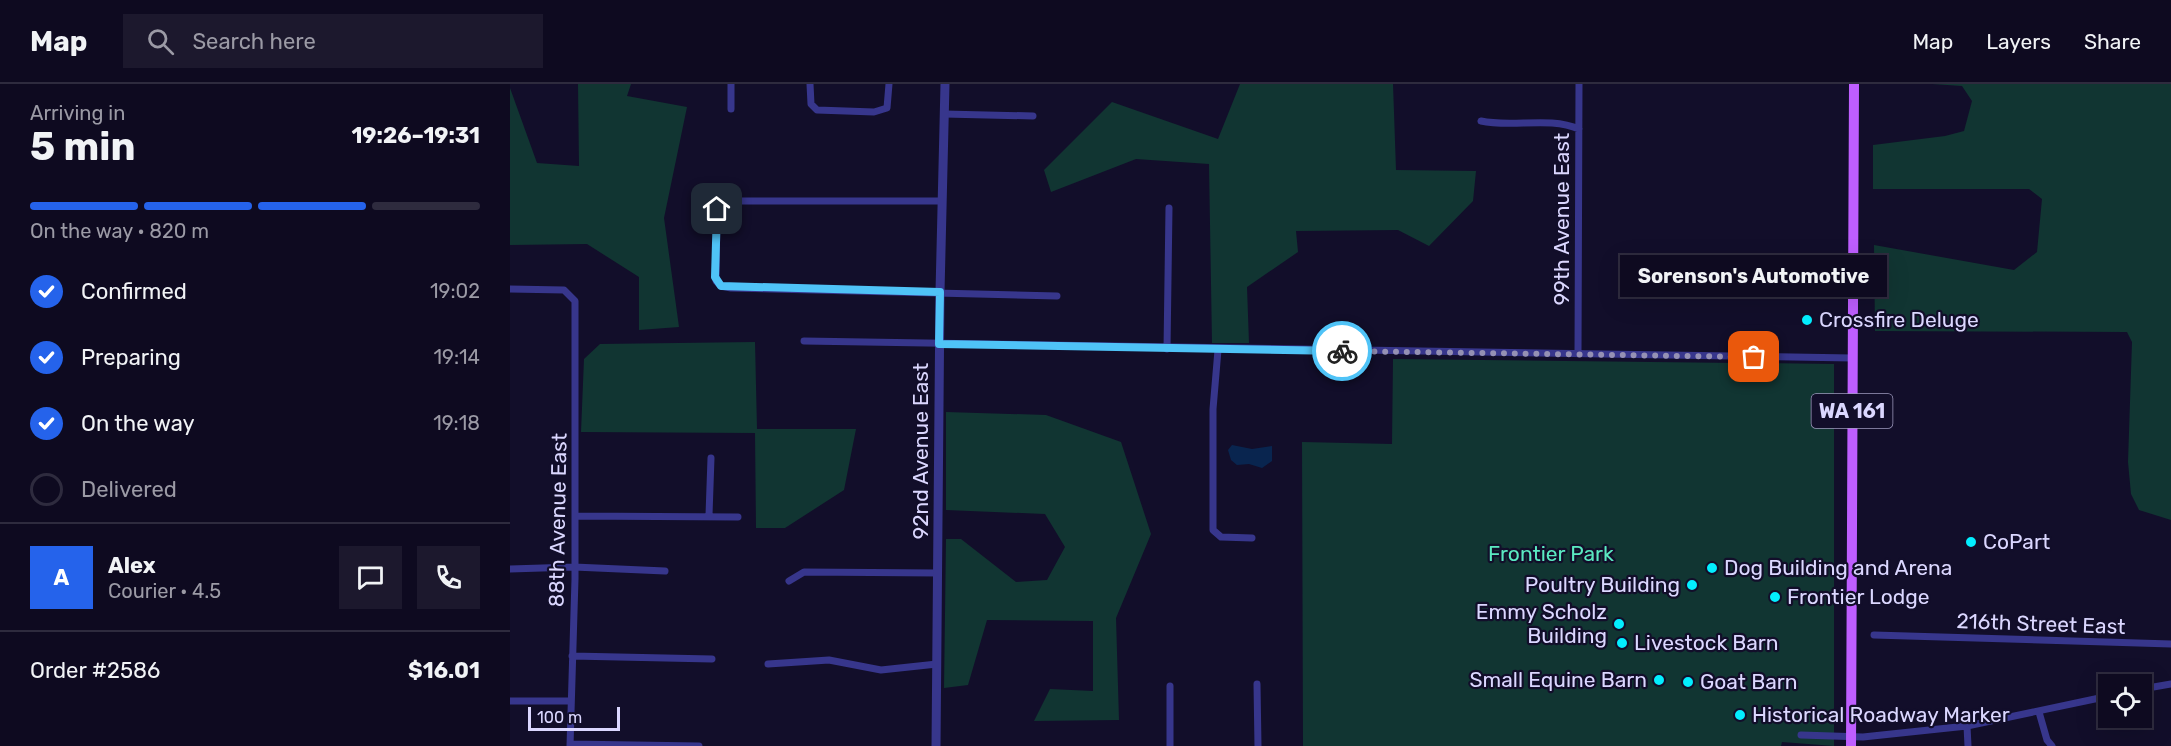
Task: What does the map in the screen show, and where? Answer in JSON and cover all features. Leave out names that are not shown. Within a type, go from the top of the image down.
[{"type":"main road","name":"WA 161","points":[[1851,742],[1854,84]]},
{"type":"street","points":[[731,84],[732,109]]},
{"type":"street","points":[[810,84],[813,108],[885,110],[888,105],[889,84]]},
{"type":"street","name":"92nd Avenue East","points":[[936,746],[939,344],[945,84]]},
{"type":"street","name":"99th Avenue East","points":[[1578,354],[1579,84]]},
{"type":"street","points":[[944,114],[1033,116]]},
{"type":"street","points":[[1481,121],[1496,125],[1558,124],[1579,129]]},
{"type":"street","points":[[942,201],[723,201],[717,209],[716,281],[721,286],[1057,296]]},
{"type":"street","points":[[1167,348],[1169,208]]},
{"type":"street","name":"88th Avenue East","points":[[510,289],[556,289],[571,295],[575,301],[577,336],[575,516],[570,745]]},
{"type":"street","points":[[804,341],[1218,350],[1852,358]]},
{"type":"street","points":[[1218,350],[1213,409],[1213,530],[1221,537],[1252,538]]},
{"type":"street","points":[[709,515],[711,458]]},
{"type":"street","points":[[575,516],[700,519],[709,515],[738,517]]},
{"type":"street","points":[[510,569],[574,567],[665,571]]},
{"type":"street","points":[[789,581],[804,572],[938,573]]},
{"type":"street","name":"216th Street East","points":[[1874,635],[2171,644]]},
{"type":"street","points":[[572,656],[712,659]]},
{"type":"street","points":[[768,664],[829,660],[881,670],[937,664]]},
{"type":"street","points":[[1257,684],[1258,746]]},
{"type":"street","points":[[2152,687],[2171,684]]},
{"type":"street","points":[[1170,686],[1170,746]]},
{"type":"street","points":[[1801,735],[1851,742],[1967,726],[2098,699]]},
{"type":"street","points":[[510,701],[570,701]]},
{"type":"street","points":[[2039,712],[2046,740],[2052,746]]},
{"type":"street","points":[[1967,726],[1968,746]]},
{"type":"street","points":[[570,745],[699,746]]},
{"type":"green space","points":[[578,84],[631,84],[627,96],[687,107],[664,218],[679,327],[639,330],[639,277],[587,244],[510,245],[510,88],[537,163],[579,166]]},
{"type":"green space","points":[[1240,84],[1393,84],[1396,170],[1476,171],[1473,201],[1429,246],[1398,230],[1296,231],[1298,252],[1247,287],[1249,343],[1212,343],[1209,164],[1136,159],[1051,192],[1044,170],[1112,102],[1218,139]]},
{"type":"green space","points":[[1932,84],[2171,84],[2171,520],[2139,510],[2131,494],[2128,462],[2132,342],[2127,332],[1875,331],[1874,245],[2014,270],[2037,252],[2042,199],[2029,189],[1873,189],[1873,145],[1945,136],[1964,131],[1972,101],[1962,86]]},
{"type":"green space","points":[[755,342],[757,429],[856,429],[844,490],[785,528],[756,528],[755,433],[581,432],[584,359],[600,344]]},
{"type":"green space","name":"Frontier Park","points":[[1393,359],[1834,364],[1834,746],[1782,742],[1781,746],[1303,746],[1302,442],[1392,444]]},
{"type":"green space","points":[[946,412],[1046,415],[1121,442],[1151,534],[1116,618],[1119,720],[1034,721],[1050,689],[1093,691],[1093,621],[987,620],[968,685],[944,688],[946,539],[961,539],[1016,582],[1047,580],[1065,547],[1045,514],[946,510]]},
{"type":"water","points":[[1232,445],[1252,449],[1272,446],[1272,461],[1262,468],[1249,464],[1237,465],[1231,460],[1228,450]]},
{"type":"way so far","points":[[1342,351],[1754,357]]},
{"type":"place","name":"Crossfire Deluge","points":[[1807,320]]},
{"type":"place","name":"Sorenson's Automotive","points":[[1754,357]]},
{"type":"place","name":"CoPart","points":[[1971,542]]},
{"type":"place","name":"Dog Building and Arena","points":[[1712,568]]},
{"type":"place","name":"Poultry Building","points":[[1692,585]]},
{"type":"place","name":"Frontier Lodge","points":[[1775,597]]},
{"type":"place","name":"Emmy Scholz Building","points":[[1619,624]]},
{"type":"place","name":"Livestock Barn","points":[[1622,643]]},
{"type":"place","name":"Small Equine Barn","points":[[1659,680]]},
{"type":"place","name":"Goat Barn","points":[[1688,682]]},
{"type":"place","name":"Historical Roadway Marker","points":[[1740,715]]},
{"type":"route","points":[[717,209],[715,277],[721,286],[940,292],[939,344],[1342,351]]}]
